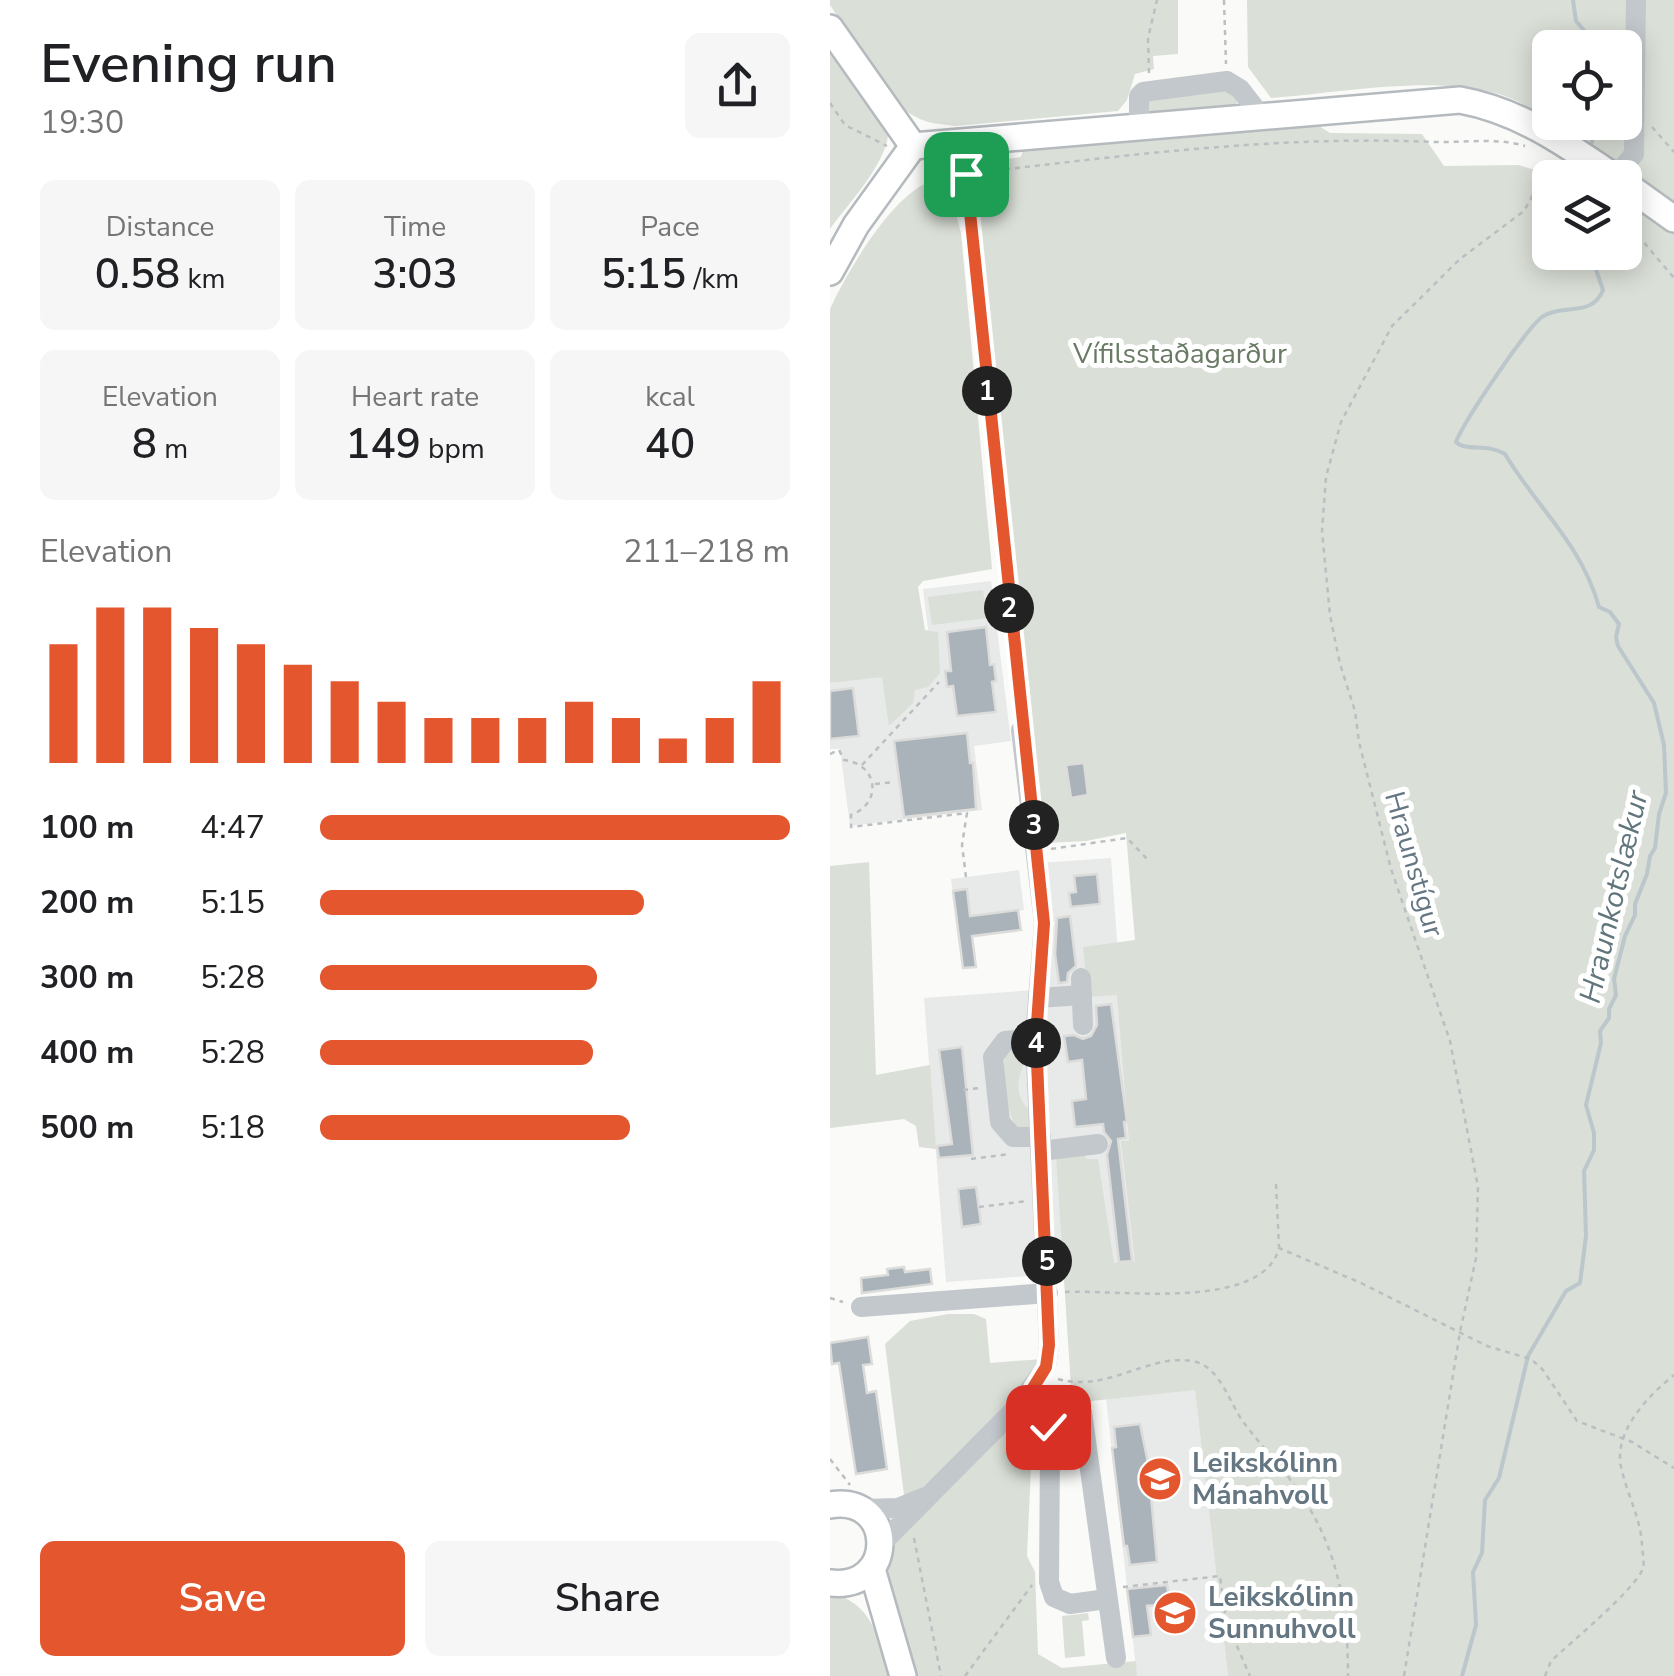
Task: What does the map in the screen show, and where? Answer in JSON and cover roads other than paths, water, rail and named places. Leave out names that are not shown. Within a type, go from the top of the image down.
[{"type":"main road","points":[[830,28],[913,146]]},
{"type":"main road","points":[[830,272],[856,226],[913,146],[1460,100],[1516,116],[1589,160]]},
{"type":"main road","points":[[1642,196],[1674,219]]},
{"type":"main road","points":[[845,1498],[876,1524],[881,1544],[878,1558],[851,1578],[885,1620],[902,1676]]},
{"type":"street","points":[[1629,160],[1634,154],[1637,111],[1636,0]]},
{"type":"street","points":[[1139,126],[1139,96],[1150,89],[1227,81],[1240,89],[1261,116]]},
{"type":"street","points":[[881,1544],[1038,1381],[1048,1358],[1036,1038],[1044,923],[1021,730]]},
{"type":"street","points":[[1038,998],[1082,987],[1083,1025]]},
{"type":"street","points":[[1036,1038],[1004,1041],[996,1048],[1002,1126],[1013,1137],[1041,1144],[1098,1144]]},
{"type":"street","points":[[861,1307],[1048,1294]]},
{"type":"street","points":[[1038,1381],[1046,1409],[1050,1449],[1049,1582],[1054,1597],[1070,1604],[1107,1594]]},
{"type":"street","points":[[1082,1412],[1116,1658]]},
{"type":"street","points":[[1050,1449],[1087,1445]]},
{"type":"street","points":[[845,1498],[898,1508],[931,1494]]},
{"type":"waterway","name":"Hraunkotslækur","points":[[1573,0],[1576,21],[1584,30]]},
{"type":"waterway","name":"Hraunkotslækur","points":[[1462,1676],[1476,1625],[1473,1572],[1482,1553],[1485,1500],[1499,1478],[1528,1356],[1566,1291],[1580,1283],[1586,1236],[1584,1171],[1594,1150],[1586,1105],[1601,1043],[1600,1031],[1616,995],[1614,979],[1655,848],[1666,793],[1664,745],[1654,703],[1618,646],[1619,624],[1610,612],[1599,607],[1570,545],[1505,454],[1456,442],[1496,376],[1534,325],[1550,313],[1584,307],[1598,299],[1603,290],[1596,270]]},
{"type":"place","name":"Leikskólinn Mánahvoll","points":[[1160,1479]]},
{"type":"place","name":"Leikskólinn Sunnuhvoll","points":[[1175,1613]]},
{"type":"park label","name":"Vífilsstaðagarður","points":[[1180,354]]}]
